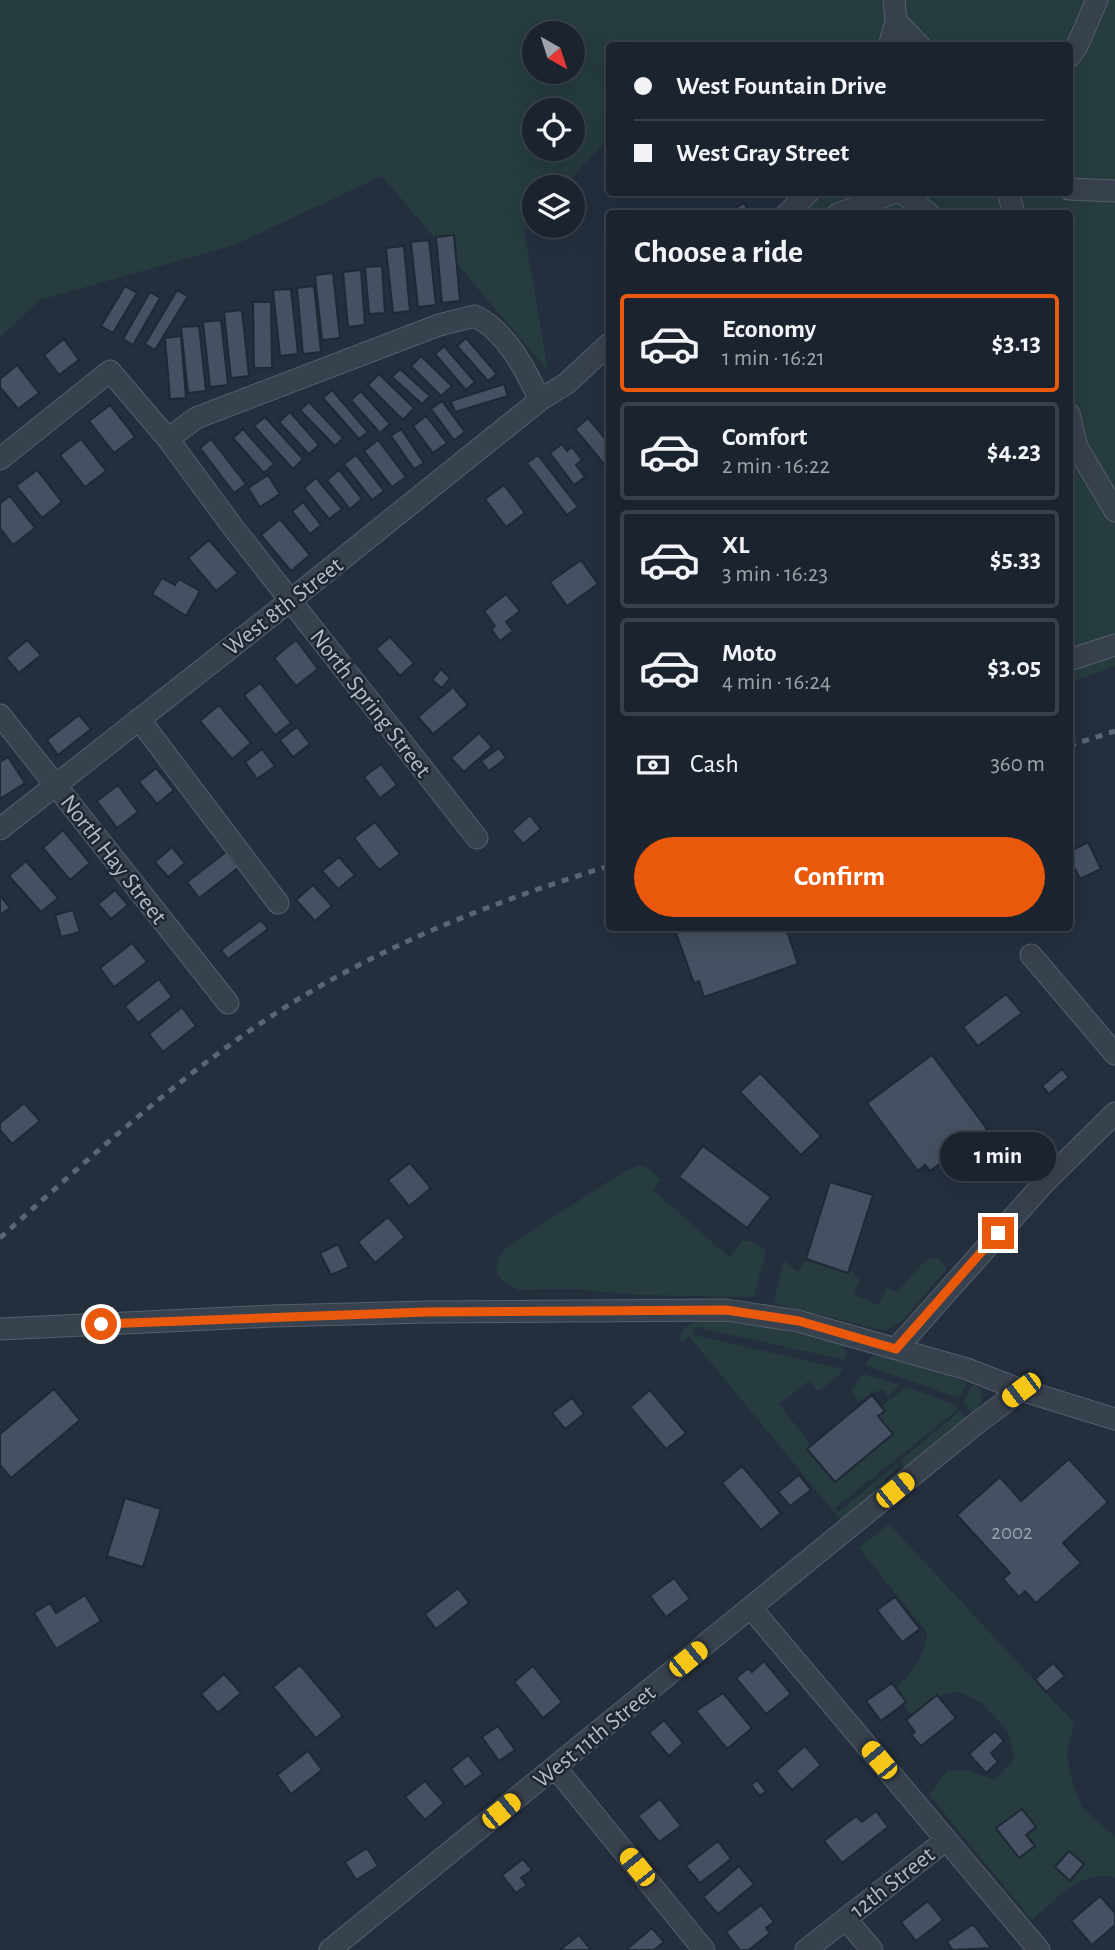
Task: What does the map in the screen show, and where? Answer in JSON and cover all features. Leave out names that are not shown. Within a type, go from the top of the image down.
[{"type":"street","points":[[1073,52],[1097,0]]},
{"type":"street","points":[[890,42],[895,10]]},
{"type":"street","points":[[895,10],[917,42]]},
{"type":"street","points":[[1073,189],[1115,191]]},
{"type":"street","points":[[790,210],[805,196]]},
{"type":"street","points":[[849,210],[887,196]]},
{"type":"street","points":[[904,196],[923,210]]},
{"type":"street","points":[[168,439],[196,418],[439,326],[475,317],[492,328],[522,364],[540,400]]},
{"type":"street","name":"West 8th Street","points":[[0,829],[540,400],[567,383],[606,347]]},
{"type":"street","name":"North Spring Street","points":[[0,459],[110,370],[168,439],[477,838]]},
{"type":"street","points":[[1073,430],[1077,446],[1115,511]]},
{"type":"street","points":[[1073,659],[1115,645]]},
{"type":"street","name":"North Hay Street","points":[[0,715],[228,1003]]},
{"type":"street","points":[[139,719],[278,904]]},
{"type":"street","points":[[1031,956],[1115,1054]]},
{"type":"street","points":[[896,1349],[1044,1183],[1115,1113]]},
{"type":"street","points":[[0,1329],[413,1312],[726,1310],[799,1321],[967,1369],[1021,1390],[1115,1419]]},
{"type":"street","name":"West 11th Street","points":[[330,1950],[1021,1390]]},
{"type":"street","points":[[751,1608],[1039,1950]]},
{"type":"street","points":[[555,1767],[704,1950]]},
{"type":"street","name":"12th Street","points":[[806,1950],[946,1840]]},
{"type":"street","points":[[846,1919],[872,1950]]},
{"type":"green space","points":[[0,0],[1115,0],[1115,666],[1073,682],[1073,210],[806,210],[793,196],[1073,196],[1073,42],[606,42],[606,141],[574,175],[522,175],[522,238],[526,238],[548,371],[382,176],[234,245],[40,300],[0,337]]},
{"type":"green space","points":[[645,1166],[661,1180],[653,1190],[729,1257],[743,1240],[755,1242],[766,1251],[754,1297],[638,1295],[573,1289],[519,1290],[503,1282],[496,1272],[498,1258],[507,1247],[623,1172]]},
{"type":"green space","points":[[938,1258],[947,1269],[903,1320],[886,1331],[776,1304],[774,1299],[784,1261],[798,1272],[806,1259],[852,1272],[859,1280],[854,1295],[878,1305],[887,1288],[897,1292],[924,1262]]},
{"type":"green space","points":[[703,1320],[773,1327],[807,1334],[843,1346],[846,1351],[845,1360],[695,1327],[694,1335],[843,1369],[820,1390],[809,1381],[779,1404],[811,1445],[807,1449],[835,1482],[893,1434],[878,1416],[885,1411],[882,1406],[906,1387],[953,1404],[958,1409],[835,1508],[838,1512],[897,1464],[899,1467],[884,1479],[889,1485],[843,1523],[689,1336],[681,1342],[683,1330]]},
{"type":"green space","points":[[880,1354],[968,1383],[959,1398],[865,1365],[870,1357]]},
{"type":"green space","points":[[863,1374],[900,1385],[888,1396],[883,1389],[878,1393],[875,1390],[858,1402],[851,1391]]},
{"type":"green space","points":[[972,1385],[980,1388],[983,1397],[972,1413],[963,1402]]},
{"type":"green space","points":[[960,1411],[967,1419],[892,1481],[890,1479],[904,1467],[900,1461]]},
{"type":"green space","points":[[889,1524],[1074,1723],[1067,1753],[1072,1781],[1082,1808],[1115,1836],[1115,1878],[1103,1876],[1081,1882],[1060,1895],[1032,1920],[929,1795],[947,1771],[966,1770],[995,1780],[1015,1759],[1007,1730],[982,1703],[960,1692],[944,1694],[912,1717],[895,1690],[916,1664],[927,1633],[859,1548]]},
{"type":"building","points":[[744,203],[748,210],[731,210]]},
{"type":"building","points":[[454,235],[460,301],[442,303],[436,237]]},
{"type":"building","points":[[429,240],[436,305],[418,307],[411,242]]},
{"type":"building","points":[[404,246],[410,311],[393,313],[386,248]]},
{"type":"building","points":[[382,266],[385,313],[369,314],[365,267]]},
{"type":"building","points":[[361,270],[365,325],[348,327],[343,272]]},
{"type":"building","points":[[333,273],[340,338],[322,340],[315,275]]},
{"type":"building","points":[[125,286],[137,293],[113,333],[101,326]]},
{"type":"building","points":[[314,286],[321,352],[303,354],[297,288]]},
{"type":"building","points":[[291,289],[298,354],[280,356],[273,290]]},
{"type":"building","points":[[177,290],[188,296],[155,350],[145,344]]},
{"type":"building","points":[[150,292],[160,298],[133,345],[123,339]]},
{"type":"building","points":[[253,302],[271,302],[272,368],[254,368]]},
{"type":"building","points":[[242,310],[249,376],[231,378],[224,312]]},
{"type":"building","points":[[221,320],[228,385],[210,387],[203,322]]},
{"type":"building","points":[[199,326],[206,391],[188,393],[181,327]]},
{"type":"building","points":[[181,336],[186,398],[170,399],[165,338]]},
{"type":"building","points":[[466,338],[497,374],[488,381],[457,346]]},
{"type":"building","points":[[64,339],[79,360],[59,375],[44,355]]},
{"type":"building","points":[[444,346],[475,382],[466,390],[435,354]]},
{"type":"building","points":[[421,356],[452,386],[441,396],[411,366]]},
{"type":"building","points":[[17,365],[39,393],[18,409],[0,387],[0,379]]},
{"type":"building","points":[[400,369],[430,396],[422,404],[392,377]]},
{"type":"building","points":[[379,374],[414,408],[403,420],[368,385]]},
{"type":"building","points":[[504,384],[508,396],[455,412],[451,401]]},
{"type":"building","points":[[332,390],[368,432],[359,439],[323,398]]},
{"type":"building","points":[[361,391],[390,424],[380,433],[351,400]]},
{"type":"building","points":[[442,401],[465,432],[454,440],[431,409]]},
{"type":"building","points":[[309,402],[343,438],[335,446],[300,410]]},
{"type":"building","points":[[110,405],[135,437],[114,453],[89,421]]},
{"type":"building","points":[[290,412],[319,445],[309,454],[279,422]]},
{"type":"building","points":[[426,416],[447,443],[433,453],[413,426]]},
{"type":"building","points":[[265,417],[303,459],[293,469],[254,426]]},
{"type":"building","points":[[588,418],[606,439],[606,466],[575,429]]},
{"type":"building","points":[[243,429],[274,464],[264,473],[233,438]]},
{"type":"building","points":[[401,429],[424,463],[414,469],[391,436]]},
{"type":"building","points":[[81,439],[106,471],[85,487],[60,455]]},
{"type":"building","points":[[211,439],[246,484],[234,493],[200,448]]},
{"type":"building","points":[[378,440],[406,477],[392,487],[364,451]]},
{"type":"building","points":[[562,444],[567,451],[572,447],[582,460],[576,465],[585,477],[574,485],[550,453]]},
{"type":"building","points":[[356,455],[384,491],[372,500],[344,464]]},
{"type":"building","points":[[538,455],[578,507],[567,515],[527,463]]},
{"type":"building","points":[[37,470],[62,502],[42,518],[16,486]]},
{"type":"building","points":[[339,470],[362,499],[350,509],[327,480]]},
{"type":"building","points":[[268,475],[280,494],[260,507],[248,488]]},
{"type":"building","points":[[316,478],[342,509],[329,519],[304,488]]},
{"type":"building","points":[[504,485],[525,513],[506,527],[485,499]]},
{"type":"building","points":[[10,496],[35,528],[13,545],[0,528],[0,503]]},
{"type":"building","points":[[303,502],[321,525],[310,534],[292,511]]},
{"type":"building","points":[[280,519],[310,555],[291,571],[261,535]]},
{"type":"building","points":[[209,540],[238,573],[216,591],[188,558]]},
{"type":"building","points":[[581,560],[598,584],[567,606],[550,582]]},
{"type":"building","points":[[162,578],[175,585],[179,579],[200,591],[186,616],[152,594]]},
{"type":"building","points":[[506,594],[520,611],[506,622],[513,631],[500,641],[491,629],[495,626],[484,611]]},
{"type":"building","points":[[390,637],[414,663],[400,676],[376,649]]},
{"type":"building","points":[[27,640],[41,655],[19,673],[6,658]]},
{"type":"building","points":[[296,640],[318,669],[296,686],[274,658]]},
{"type":"building","points":[[441,669],[450,678],[442,688],[432,680]]},
{"type":"building","points":[[260,683],[291,723],[275,735],[244,695]]},
{"type":"building","points":[[453,687],[468,705],[433,734],[418,717]]},
{"type":"building","points":[[219,705],[251,743],[232,759],[200,721]]},
{"type":"building","points":[[79,715],[91,729],[58,755],[47,740]]},
{"type":"building","points":[[297,727],[310,744],[293,757],[280,740]]},
{"type":"building","points":[[479,733],[492,747],[464,772],[451,758]]},
{"type":"building","points":[[499,748],[506,758],[489,771],[481,761]]},
{"type":"building","points":[[262,749],[275,766],[257,779],[245,762]]},
{"type":"building","points":[[8,757],[25,783],[0,799],[0,762]]},
{"type":"building","points":[[381,764],[397,785],[380,798],[364,777]]},
{"type":"building","points":[[156,768],[174,790],[157,804],[139,782]]},
{"type":"building","points":[[118,785],[138,812],[117,828],[97,801]]},
{"type":"building","points":[[530,815],[541,829],[523,844],[512,831]]},
{"type":"building","points":[[375,822],[400,854],[379,870],[354,838]]},
{"type":"building","points":[[63,830],[90,863],[70,880],[43,848]]},
{"type":"building","points":[[1088,842],[1101,869],[1080,879],[1073,865],[1073,850]]},
{"type":"building","points":[[172,847],[185,863],[168,877],[155,862]]},
{"type":"building","points":[[226,852],[238,868],[199,898],[187,882]]},
{"type":"building","points":[[339,857],[355,875],[338,889],[322,871]]},
{"type":"building","points":[[26,861],[58,898],[41,912],[9,876]]},
{"type":"building","points":[[313,885],[332,906],[315,921],[296,900]]},
{"type":"building","points":[[115,890],[128,905],[111,919],[98,904]]},
{"type":"building","points":[[0,895],[10,908],[0,915]]},
{"type":"building","points":[[73,910],[80,932],[61,937],[55,915]]},
{"type":"building","points":[[261,920],[268,929],[228,959],[221,950]]},
{"type":"building","points":[[787,931],[798,964],[704,997],[699,981],[694,983],[676,933]]},
{"type":"building","points":[[132,943],[147,962],[114,987],[100,968]]},
{"type":"building","points":[[159,979],[172,997],[138,1023],[125,1006]]},
{"type":"building","points":[[1006,994],[1022,1013],[978,1046],[963,1027]]},
{"type":"building","points":[[182,1007],[196,1026],[163,1052],[149,1034]]},
{"type":"building","points":[[932,1055],[987,1129],[930,1171],[925,1165],[918,1171],[867,1103]]},
{"type":"building","points":[[1062,1069],[1069,1077],[1049,1094],[1042,1086]]},
{"type":"building","points":[[760,1073],[821,1136],[801,1155],[740,1092]]},
{"type":"building","points":[[24,1103],[40,1121],[12,1144],[0,1130],[0,1123]]},
{"type":"building","points":[[703,1146],[771,1197],[747,1228],[679,1177]]},
{"type":"building","points":[[410,1163],[431,1188],[409,1206],[388,1180]]},
{"type":"building","points":[[830,1182],[873,1195],[848,1273],[806,1259]]},
{"type":"building","points":[[388,1217],[405,1237],[375,1263],[358,1242]]},
{"type":"building","points":[[338,1244],[349,1267],[331,1275],[320,1253]]},
{"type":"building","points":[[54,1389],[80,1420],[11,1478],[0,1465],[0,1434]]},
{"type":"building","points":[[650,1390],[686,1433],[666,1449],[630,1407]]},
{"type":"building","points":[[872,1395],[885,1411],[878,1416],[893,1434],[835,1482],[807,1449]]},
{"type":"building","points":[[572,1398],[584,1414],[565,1429],[552,1413]]},
{"type":"building","points":[[1069,1459],[1108,1502],[1063,1543],[1081,1563],[1036,1603],[1025,1591],[1019,1597],[1003,1579],[1010,1573],[957,1515],[1000,1477],[1021,1501]]},
{"type":"building","points":[[742,1466],[781,1513],[761,1530],[722,1483]]},
{"type":"building","points":[[799,1475],[811,1490],[790,1506],[778,1492]]},
{"type":"building","points":[[125,1498],[161,1509],[143,1567],[107,1556]]},
{"type":"building","points":[[674,1578],[690,1599],[666,1617],[650,1596]]},
{"type":"building","points":[[458,1588],[469,1603],[436,1629],[425,1614]]},
{"type":"building","points":[[85,1595],[101,1621],[56,1649],[34,1613],[50,1603],[56,1613]]},
{"type":"building","points":[[895,1597],[920,1629],[902,1642],[877,1610]]},
{"type":"building","points":[[764,1661],[791,1694],[766,1714],[736,1678],[748,1668],[752,1672]]},
{"type":"building","points":[[1053,1663],[1065,1676],[1046,1692],[1035,1679]]},
{"type":"building","points":[[300,1665],[343,1716],[316,1738],[273,1687]]},
{"type":"building","points":[[533,1666],[562,1702],[543,1718],[514,1682]]},
{"type":"building","points":[[224,1674],[241,1693],[218,1713],[201,1694]]},
{"type":"building","points":[[892,1683],[906,1702],[881,1721],[866,1701]]},
{"type":"building","points":[[723,1693],[752,1728],[727,1749],[696,1711]]},
{"type":"building","points":[[937,1695],[956,1718],[921,1746],[911,1735],[915,1732],[906,1720]]},
{"type":"building","points":[[664,1720],[683,1743],[669,1756],[649,1733]]},
{"type":"building","points":[[498,1726],[515,1750],[499,1761],[482,1737]]},
{"type":"building","points":[[995,1731],[1004,1741],[991,1753],[998,1762],[986,1773],[969,1754]]},
{"type":"building","points":[[805,1746],[821,1765],[792,1790],[776,1771]]},
{"type":"building","points":[[308,1751],[322,1770],[291,1794],[277,1775]]},
{"type":"building","points":[[468,1755],[483,1774],[465,1787],[451,1769]]},
{"type":"building","points":[[757,1780],[766,1791],[760,1796],[751,1785]]},
{"type":"building","points":[[425,1781],[444,1803],[425,1820],[405,1797]]},
{"type":"building","points":[[660,1799],[681,1826],[659,1842],[638,1816]]},
{"type":"building","points":[[1022,1809],[1036,1827],[1026,1835],[1035,1846],[1019,1858],[996,1828]]},
{"type":"building","points":[[876,1811],[888,1827],[842,1863],[824,1841],[856,1816],[862,1822]]},
{"type":"building","points":[[718,1841],[731,1859],[700,1883],[686,1866]]},
{"type":"building","points":[[367,1848],[378,1866],[356,1880],[345,1862]]},
{"type":"building","points":[[1069,1851],[1084,1864],[1070,1881],[1055,1867]]},
{"type":"building","points":[[523,1859],[532,1870],[521,1878],[527,1885],[516,1893],[502,1875]]},
{"type":"building","points":[[739,1866],[754,1884],[718,1914],[703,1897]]},
{"type":"building","points":[[1100,1896],[1115,1913],[1115,1925],[1092,1945],[1071,1921]]},
{"type":"building","points":[[928,1901],[943,1920],[916,1941],[901,1922]]},
{"type":"building","points":[[761,1905],[774,1922],[766,1928],[770,1933],[749,1950],[740,1950],[726,1932]]},
{"type":"building","points":[[973,1924],[991,1948],[953,1950],[947,1942]]},
{"type":"building","points":[[652,1928],[664,1942],[654,1950],[626,1950]]},
{"type":"building","points":[[579,1935],[591,1950],[560,1950]]},
{"type":"railway","points":[[1073,745],[1115,731]]},
{"type":"railway","points":[[0,1238],[163,1096],[231,1044],[307,994],[432,930],[606,867]]},
{"type":"route","points":[[101,1324],[427,1312],[726,1310],[799,1321],[896,1349],[998,1233]]}]
